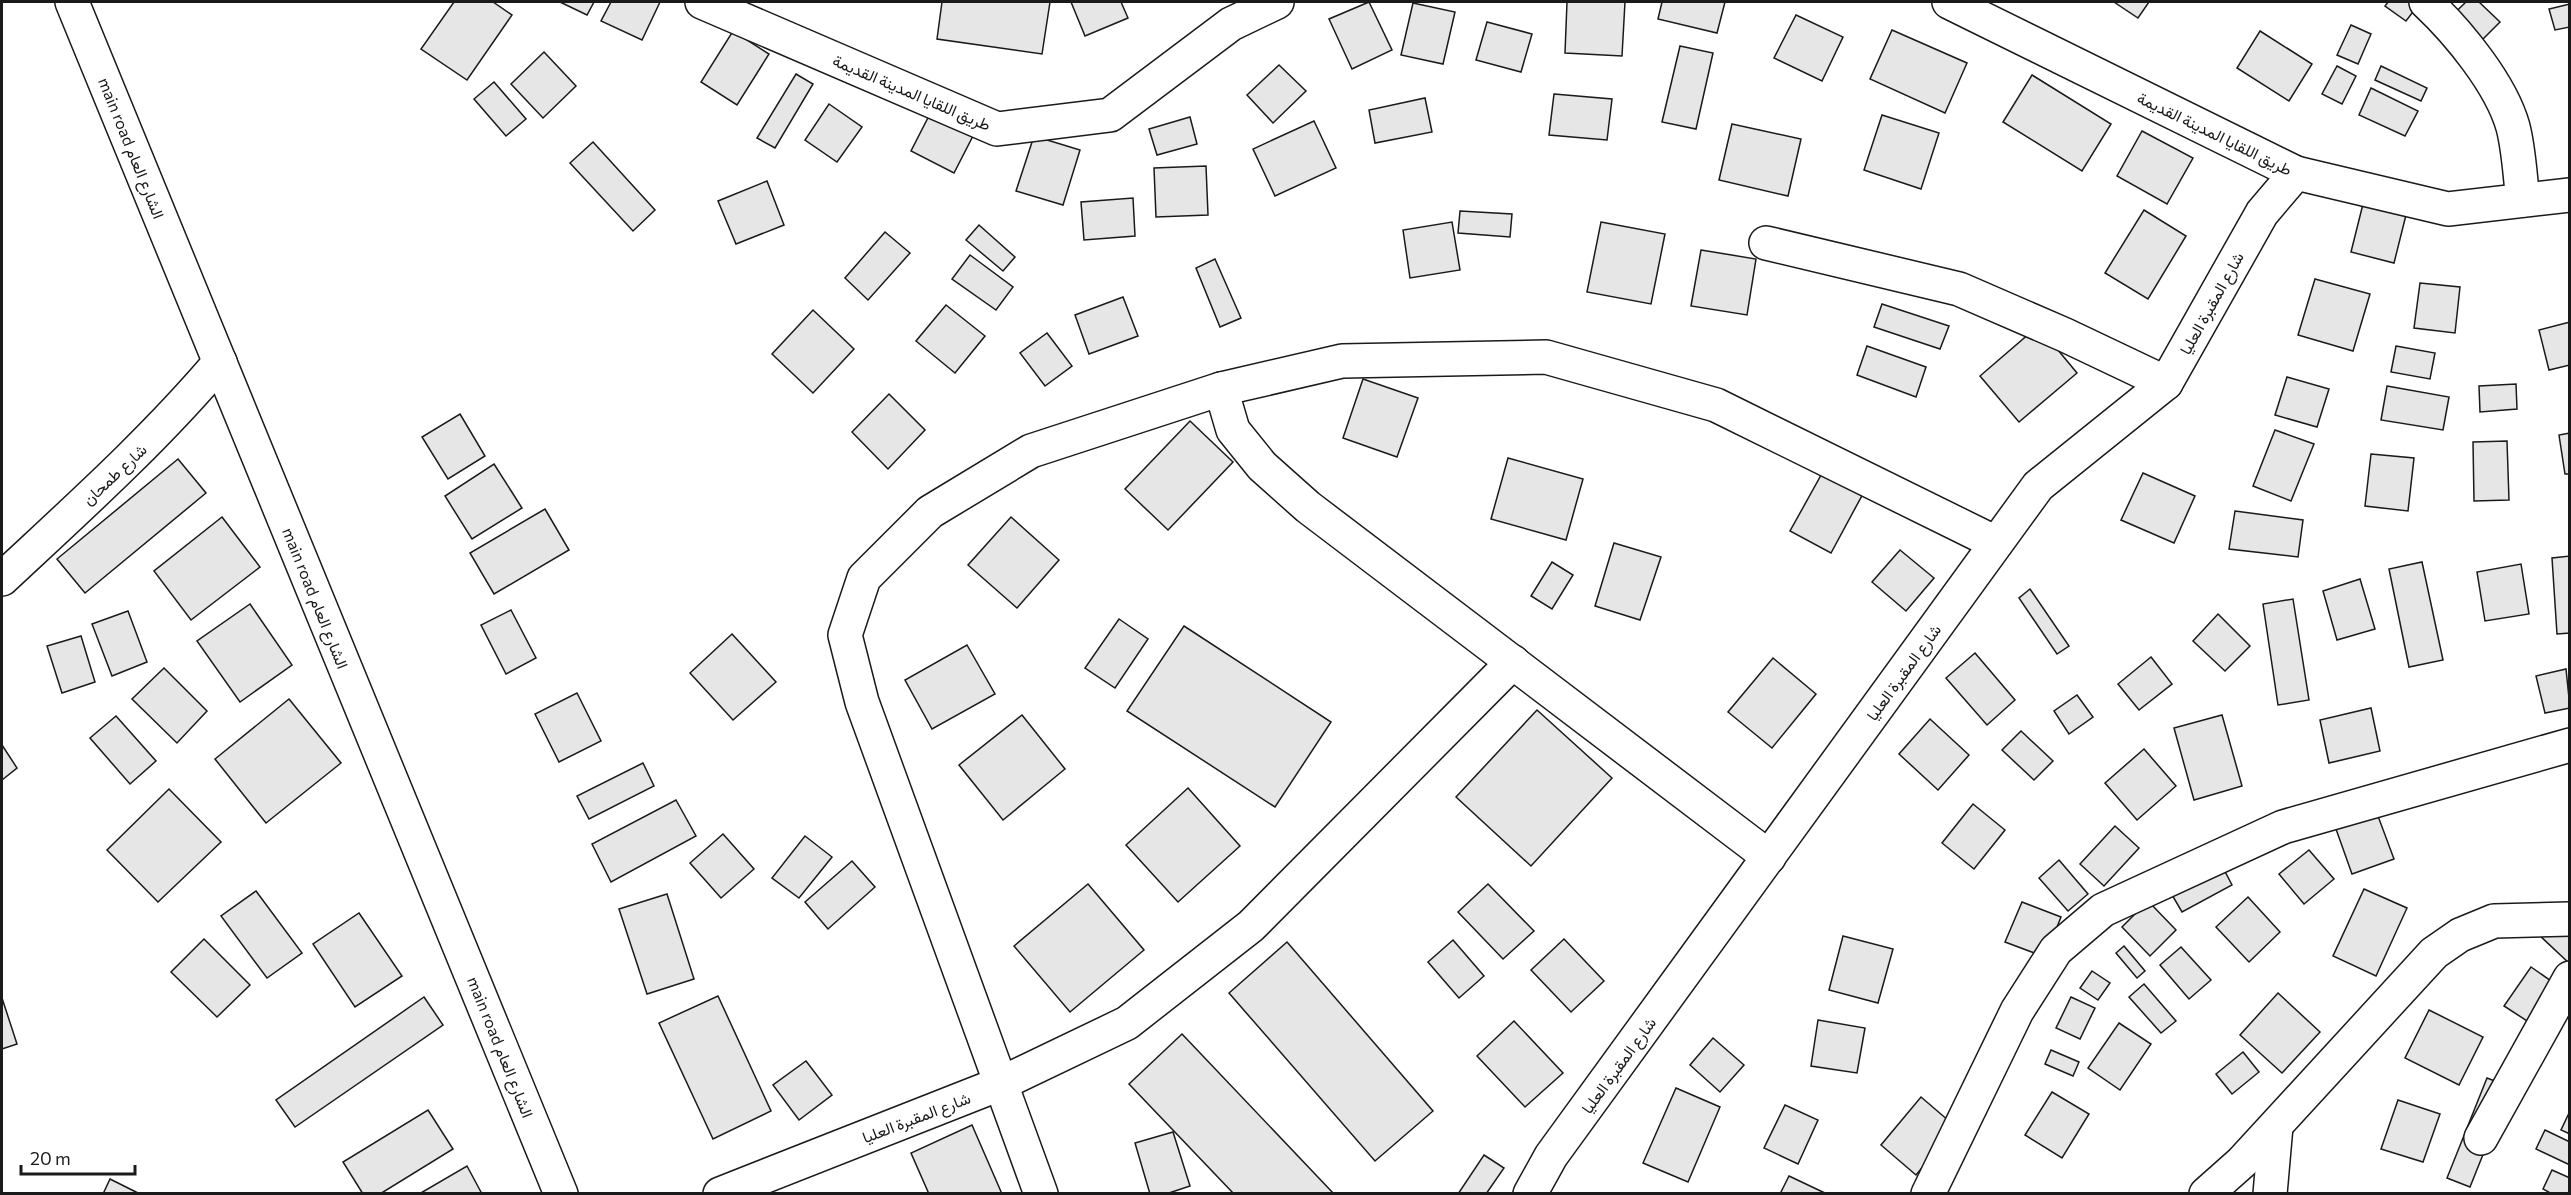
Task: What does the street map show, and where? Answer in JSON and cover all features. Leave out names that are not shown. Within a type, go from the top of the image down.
[{"type":"street","name":"main road الشارع العام","points":[[72,2],[561,1194]]},
{"type":"street","name":"طريق اللقايا المدينة القديمة","points":[[702,2],[998,129],[1110,115],[1231,24],[1277,2]]},
{"type":"street","name":"طريق اللقايا المدينة القديمة","points":[[1950,2],[2296,173],[2448,209],[2570,195]]},
{"type":"street","points":[[2426,2],[2453,27],[2488,76],[2513,126],[2523,200]]},
{"type":"street","name":"شارع المقبرة العليا","points":[[1530,1194],[1551,1156],[2038,486],[2166,383],[2262,213],[2296,173]]},
{"type":"street","points":[[1766,243],[1959,290],[2065,335],[2166,383]]},
{"type":"street","points":[[1041,1194],[862,702],[845,635],[864,578],[930,512],[1031,452],[1221,389],[1342,361],[1546,357],[1716,405],[1996,543]]},
{"type":"street","name":"شارع طمحان","points":[[2,579],[136,454],[180,410],[220,362]]},
{"type":"street","points":[[1221,389],[1233,430],[1262,466],[1308,507],[1769,857]]},
{"type":"street","name":"شارع المقبرة العليا","points":[[720,1194],[1002,1083],[1126,1023],[1251,926],[1513,662]]},
{"type":"street","points":[[1928,1194],[2017,1011],[2056,950],[2103,910],[2283,827],[2570,745]]},
{"type":"street","points":[[2206,1194],[2277,1126],[2434,953],[2460,935],[2494,921],[2570,919]]},
{"type":"street","points":[[2481,1138],[2570,978]]},
{"type":"street","points":[[2270,1194],[2277,1126]]},
{"type":"building","points":[[454,2],[493,2],[512,15],[467,80],[421,49]]},
{"type":"building","points":[[560,2],[594,2],[587,15]]},
{"type":"building","points":[[611,2],[660,2],[642,40],[601,21]]},
{"type":"building","points":[[942,2],[1050,2],[1042,54],[937,39]]},
{"type":"building","points":[[1071,2],[1121,2],[1128,18],[1085,36]]},
{"type":"building","points":[[1369,2],[1392,50],[1352,69],[1329,19]]},
{"type":"building","points":[[1567,2],[1625,2],[1622,56],[1565,53]]},
{"type":"building","points":[[1662,2],[1725,2],[1717,33],[1658,19]]},
{"type":"building","points":[[2114,2],[2149,2],[2138,18]]},
{"type":"building","points":[[2388,2],[2416,2],[2419,4],[2406,21],[2385,6]]},
{"type":"building","points":[[2466,2],[2479,2],[2500,22],[2464,58],[2436,31]]},
{"type":"building","points":[[1413,3],[1455,12],[1443,64],[1401,55]]},
{"type":"building","points":[[2570,4],[2570,27],[2555,30],[2549,9]]},
{"type":"building","points":[[1796,15],[1843,37],[1822,81],[1774,58]]},
{"type":"building","points":[[1487,22],[1532,34],[1521,72],[1476,60]]},
{"type":"building","points":[[2351,25],[2371,34],[2358,64],[2337,55]]},
{"type":"building","points":[[1892,30],[1967,63],[1945,113],[1870,79]]},
{"type":"building","points":[[733,31],[769,54],[737,105],[701,82]]},
{"type":"building","points":[[2260,31],[2312,64],[2289,101],[2237,68]]},
{"type":"building","points":[[1680,46],[1713,53],[1696,129],[1662,122]]},
{"type":"building","points":[[544,52],[576,86],[543,118],[511,84]]},
{"type":"building","points":[[1279,65],[1306,91],[1273,123],[1247,95]]},
{"type":"building","points":[[2337,66],[2356,76],[2342,104],[2322,94]]},
{"type":"building","points":[[2381,66],[2427,88],[2421,101],[2375,80]]},
{"type":"building","points":[[796,74],[813,84],[775,148],[757,138]]},
{"type":"building","points":[[2032,75],[2111,124],[2082,171],[2003,122]]},
{"type":"building","points":[[494,82],[526,119],[506,136],[474,99]]},
{"type":"building","points":[[2371,88],[2418,111],[2405,136],[2359,115]]},
{"type":"building","points":[[1554,94],[1612,99],[1607,140],[1549,135]]},
{"type":"building","points":[[1425,98],[1432,132],[1375,143],[1369,110]]},
{"type":"building","points":[[829,104],[862,127],[837,162],[805,140]]},
{"type":"building","points":[[933,108],[976,130],[954,173],[911,151]]},
{"type":"building","points":[[1882,115],[1939,133],[1921,189],[1864,170]]},
{"type":"building","points":[[1190,117],[1197,144],[1157,155],[1149,129]]},
{"type":"building","points":[[1314,121],[1336,168],[1275,196],[1253,149]]},
{"type":"building","points":[[1732,124],[1801,139],[1788,196],[1719,180]]},
{"type":"building","points":[[2142,131],[2193,158],[2167,204],[2117,176]]},
{"type":"building","points":[[1034,136],[1080,150],[1063,205],[1016,191]]},
{"type":"building","points":[[593,142],[655,210],[633,231],[570,163]]},
{"type":"building","points":[[1206,166],[1208,215],[1156,217],[1154,168]]},
{"type":"building","points":[[767,181],[784,225],[736,244],[718,201]]},
{"type":"building","points":[[1133,198],[1135,236],[1084,240],[1081,202]]},
{"type":"building","points":[[2364,200],[2407,211],[2394,263],[2351,252]]},
{"type":"building","points":[[2144,210],[2186,236],[2148,299],[2105,273]]},
{"type":"building","points":[[1460,211],[1512,214],[1510,237],[1458,233]]},
{"type":"building","points":[[1452,222],[1460,270],[1410,278],[1403,230]]},
{"type":"building","points":[[1601,222],[1665,234],[1651,304],[1587,292]]},
{"type":"building","points":[[979,225],[1015,257],[1003,271],[966,240]]},
{"type":"building","points":[[885,232],[910,253],[868,300],[845,278]]},
{"type":"building","points":[[1701,250],[1756,259],[1747,315],[1691,306]]},
{"type":"building","points":[[970,255],[1013,287],[996,310],[952,279]]},
{"type":"building","points":[[1215,259],[1241,318],[1220,327],[1196,268]]},
{"type":"building","points":[[2315,279],[2370,294],[2353,351],[2298,335]]},
{"type":"building","points":[[2420,283],[2460,287],[2455,333],[2414,328]]},
{"type":"building","points":[[1123,297],[1138,336],[1089,354],[1075,315]]},
{"type":"building","points":[[1882,304],[1949,326],[1940,349],[1874,327]]},
{"type":"building","points":[[946,305],[985,336],[955,373],[916,341]]},
{"type":"building","points":[[813,310],[854,349],[813,393],[772,354]]},
{"type":"building","points":[[2570,322],[2570,365],[2549,370],[2539,330]]},
{"type":"building","points":[[2038,326],[2077,373],[2019,422],[1980,376]]},
{"type":"building","points":[[1047,333],[1072,366],[1045,386],[1020,353]]},
{"type":"building","points":[[1867,346],[1926,367],[1916,397],[1857,375]]},
{"type":"building","points":[[2396,346],[2435,353],[2430,379],[2391,372]]},
{"type":"building","points":[[2287,377],[2329,389],[2317,427],[2275,415]]},
{"type":"building","points":[[1363,379],[1418,398],[1397,457],[1343,438]]},
{"type":"building","points":[[2516,384],[2517,409],[2480,412],[2479,386]]},
{"type":"building","points":[[2387,386],[2449,397],[2443,430],[2381,420]]},
{"type":"building","points":[[889,394],[925,430],[888,469],[852,432]]},
{"type":"building","points":[[460,414],[485,456],[448,479],[422,437]]},
{"type":"building","points":[[1190,421],[1233,462],[1168,530],[1125,489]]},
{"type":"building","points":[[2275,430],[2314,444],[2291,501],[2253,486]]},
{"type":"building","points":[[2570,433],[2570,474],[2565,474],[2559,435]]},
{"type":"building","points":[[2507,441],[2509,500],[2474,501],[2473,442]]},
{"type":"building","points":[[2371,454],[2414,458],[2408,511],[2365,506]]},
{"type":"building","points":[[1508,458],[1583,479],[1566,540],[1491,519]]},
{"type":"building","points":[[178,459],[206,493],[85,593],[57,559]]},
{"type":"building","points":[[494,464],[522,508],[472,539],[445,496]]},
{"type":"building","points":[[1825,468],[1865,490],[1831,553],[1790,531]]},
{"type":"building","points":[[2143,473],[2195,496],[2174,543],[2121,520]]},
{"type":"building","points":[[545,509],[569,550],[494,594],[470,553]]},
{"type":"building","points":[[2235,511],[2303,520],[2298,557],[2229,549]]},
{"type":"building","points":[[222,517],[260,567],[191,620],[154,571]]},
{"type":"building","points":[[1011,517],[1059,560],[1017,608],[968,565]]},
{"type":"building","points":[[1614,543],[1661,557],[1640,620],[1595,606]]},
{"type":"building","points":[[1900,550],[1934,578],[1906,611],[1872,582]]},
{"type":"building","points":[[2570,556],[2570,633],[2557,634],[2552,558]]},
{"type":"building","points":[[1552,562],[1573,575],[1552,609],[1531,596]]},
{"type":"building","points":[[2422,562],[2443,660],[2409,667],[2389,569]]},
{"type":"building","points":[[2521,564],[2529,614],[2485,621],[2477,572]]},
{"type":"building","points":[[2360,579],[2375,629],[2337,640],[2323,591]]},
{"type":"building","points":[[2030,589],[2069,646],[2057,654],[2019,598]]},
{"type":"building","points":[[2293,599],[2309,700],[2278,705],[2263,604]]},
{"type":"building","points":[[250,604],[292,665],[240,702],[197,641]]},
{"type":"building","points":[[511,610],[536,658],[506,674],[481,625]]},
{"type":"building","points":[[128,611],[147,662],[112,676],[92,624]]},
{"type":"building","points":[[2218,614],[2250,646],[2225,671],[2193,641]]},
{"type":"building","points":[[1119,619],[1148,639],[1115,688],[1085,668]]},
{"type":"building","points":[[1184,626],[1331,722],[1275,807],[1127,711]]},
{"type":"building","points":[[732,634],[776,682],[733,720],[690,673]]},
{"type":"building","points":[[81,636],[95,682],[62,693],[47,646]]},
{"type":"building","points":[[967,645],[995,694],[932,729],[905,680]]},
{"type":"building","points":[[1975,653],[2015,700],[1987,725],[1946,678]]},
{"type":"building","points":[[2151,657],[2172,684],[2139,710],[2118,684]]},
{"type":"building","points":[[1773,658],[1816,694],[1772,748],[1728,712]]},
{"type":"building","points":[[164,668],[207,711],[177,743],[132,699]]},
{"type":"building","points":[[2566,669],[2570,708],[2545,713],[2536,676]]},
{"type":"building","points":[[577,693],[601,741],[559,762],[535,714]]},
{"type":"building","points":[[2077,695],[2093,717],[2069,734],[2054,711]]},
{"type":"building","points":[[289,699],[341,763],[266,823],[215,759]]},
{"type":"building","points":[[2371,708],[2380,751],[2329,763],[2320,720]]},
{"type":"building","points":[[1537,710],[1612,778],[1531,866],[1456,797]]},
{"type":"building","points":[[1022,715],[1065,769],[1003,820],[959,765]]},
{"type":"building","points":[[2222,715],[2242,786],[2194,800],[2174,728]]},
{"type":"building","points":[[116,716],[156,761],[130,784],[90,738]]},
{"type":"building","points":[[1930,719],[1969,755],[1938,790],[1899,754]]},
{"type":"building","points":[[2021,731],[2053,761],[2034,780],[2002,750]]},
{"type":"building","points":[[2,745],[17,768],[2,780]]},
{"type":"building","points":[[2144,749],[2176,786],[2137,820],[2105,783]]},
{"type":"building","points":[[643,763],[654,786],[589,819],[577,796]]},
{"type":"building","points":[[1188,788],[1240,846],[1178,902],[1126,845]]},
{"type":"building","points":[[169,789],[221,842],[158,902],[107,850]]},
{"type":"building","points":[[676,800],[696,836],[611,882],[592,844]]},
{"type":"building","points":[[2372,800],[2394,859],[2352,874],[2331,815]]},
{"type":"building","points":[[1973,804],[2005,830],[1974,869],[1942,843]]},
{"type":"building","points":[[2115,826],[2139,848],[2104,886],[2080,864]]},
{"type":"building","points":[[723,834],[754,869],[721,898],[690,863]]},
{"type":"building","points":[[805,836],[832,857],[799,898],[772,878]]},
{"type":"building","points":[[2309,850],[2334,879],[2304,904],[2279,874]]},
{"type":"building","points":[[2059,860],[2088,894],[2068,911],[2039,878]]},
{"type":"building","points":[[2219,860],[2232,885],[2182,912],[2168,888]]},
{"type":"building","points":[[852,861],[875,887],[828,929],[805,902]]},
{"type":"building","points":[[1088,884],[1144,950],[1070,1012],[1014,946]]},
{"type":"building","points":[[1488,884],[1534,931],[1503,959],[1458,912]]},
{"type":"building","points":[[2364,889],[2407,908],[2376,976],[2333,956]]},
{"type":"building","points":[[256,891],[302,953],[267,978],[221,916]]},
{"type":"building","points":[[667,894],[694,979],[647,994],[619,909]]},
{"type":"building","points":[[2248,897],[2280,932],[2249,962],[2216,927]]},
{"type":"building","points":[[2148,901],[2176,930],[2150,956],[2122,927]]},
{"type":"building","points":[[2570,901],[2570,964],[2538,934]]},
{"type":"building","points":[[2022,902],[2061,917],[2045,957],[2005,942]]},
{"type":"building","points":[[359,913],[402,976],[355,1007],[313,944]]},
{"type":"building","points":[[1843,936],[1893,949],[1878,1003],[1829,990]]},
{"type":"building","points":[[204,939],[250,985],[217,1017],[171,972]]},
{"type":"building","points":[[1564,939],[1604,981],[1571,1012],[1531,970]]},
{"type":"building","points":[[1453,940],[1484,976],[1459,998],[1428,962]]},
{"type":"building","points":[[1287,942],[1433,1111],[1375,1161],[1229,993]]},
{"type":"building","points":[[2124,946],[2145,971],[2137,978],[2116,953]]},
{"type":"building","points":[[2181,947],[2211,980],[2189,999],[2160,965]]},
{"type":"building","points":[[2531,967],[2564,990],[2538,1028],[2504,1006]]},
{"type":"building","points":[[2092,971],[2110,983],[2098,1000],[2080,988]]},
{"type":"building","points":[[2144,984],[2176,1021],[2161,1033],[2129,997]]},
{"type":"building","points":[[2278,993],[2320,1032],[2282,1073],[2240,1035]]},
{"type":"building","points":[[718,996],[771,1111],[713,1139],[659,1023]]},
{"type":"building","points":[[424,997],[443,1025],[295,1127],[276,1100]]},
{"type":"building","points":[[2071,997],[2095,1008],[2080,1039],[2056,1028]]},
{"type":"building","points":[[2,998],[17,1044],[2,1049]]},
{"type":"building","points":[[2429,1010],[2483,1037],[2459,1085],[2405,1058]]},
{"type":"building","points":[[1818,1020],[1865,1028],[1857,1073],[1811,1066]]},
{"type":"building","points":[[1514,1021],[1563,1073],[1525,1107],[1477,1056]]},
{"type":"building","points":[[2119,1023],[2151,1044],[2120,1090],[2088,1068]]},
{"type":"building","points":[[1182,1034],[1334,1194],[1234,1194],[1129,1084]]},
{"type":"building","points":[[1713,1038],[1744,1065],[1720,1092],[1690,1065]]},
{"type":"building","points":[[2051,1050],[2079,1062],[2073,1076],[2045,1064]]},
{"type":"building","points":[[2243,1052],[2259,1072],[2232,1094],[2216,1074]]},
{"type":"building","points":[[806,1061],[832,1095],[799,1120],[773,1085]]},
{"type":"building","points":[[2487,1078],[2510,1087],[2470,1187],[2447,1178]]},
{"type":"building","points":[[1676,1088],[1720,1107],[1688,1182],[1643,1163]]},
{"type":"building","points":[[2052,1092],[2089,1114],[2062,1158],[2025,1135]]},
{"type":"building","points":[[1921,1097],[1956,1127],[1916,1175],[1881,1145]]},
{"type":"building","points":[[2398,1100],[2440,1114],[2423,1162],[2381,1149]]},
{"type":"building","points":[[1785,1105],[1818,1120],[1798,1164],[1764,1148]]},
{"type":"building","points":[[428,1110],[453,1149],[380,1194],[363,1194],[343,1162]]},
{"type":"building","points":[[2570,1111],[2570,1134],[2561,1130]]},
{"type":"building","points":[[972,1125],[1002,1194],[929,1194],[911,1153]]},
{"type":"building","points":[[2545,1130],[2570,1142],[2570,1165],[2536,1149]]},
{"type":"building","points":[[1173,1132],[1190,1186],[1166,1194],[1150,1194],[1135,1143]]},
{"type":"building","points":[[1484,1155],[1504,1168],[1486,1194],[1458,1194]]},
{"type":"building","points":[[467,1166],[482,1194],[419,1194]]},
{"type":"building","points":[[2552,1170],[2570,1178],[2570,1194],[2552,1194],[2543,1189]]},
{"type":"building","points":[[1789,1176],[1827,1194],[1780,1194]]},
{"type":"building","points":[[110,1179],[140,1194],[103,1194]]}]
